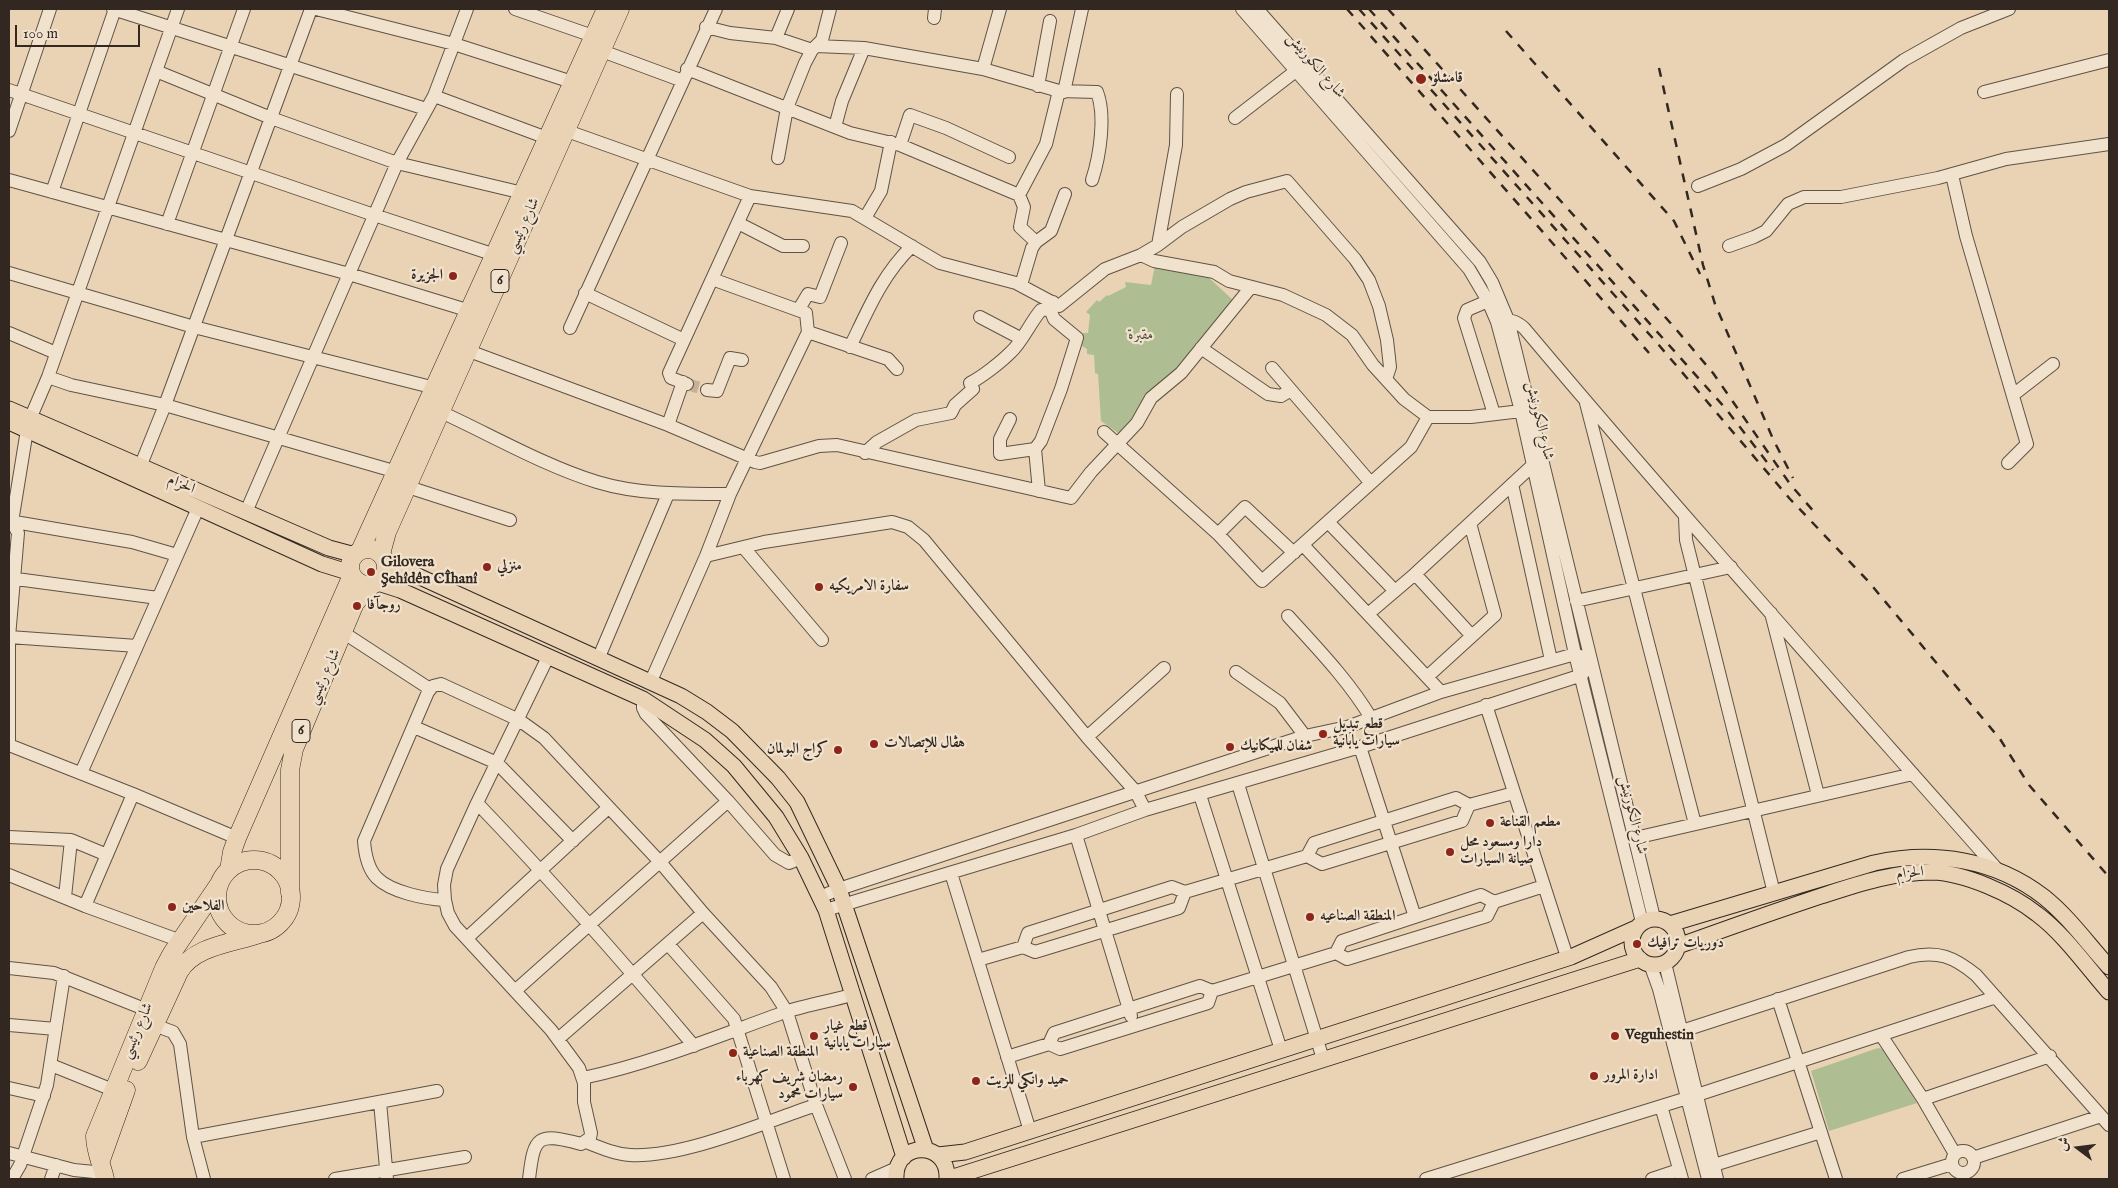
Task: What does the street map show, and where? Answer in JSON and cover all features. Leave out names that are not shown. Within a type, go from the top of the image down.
[{"type":"highway","name":"شارع رئيسي","points":[[103,1171],[96,1148],[95,1136],[113,1090],[150,1018],[186,962],[210,949],[262,933],[276,926],[283,919],[290,904],[292,760],[302,728],[344,633],[355,603],[386,574],[383,557],[387,532],[468,351],[558,132],[597,43],[606,9]]},
{"type":"highway","name":"شارع رئيسي","points":[[262,933],[246,933],[236,930],[228,923],[218,905],[217,894],[237,838],[351,574],[350,563],[358,553],[397,472],[523,193],[558,132],[572,82],[620,9]]},
{"type":"highway","points":[[358,553],[371,549],[383,557]]},
{"type":"highway","points":[[351,574],[360,584],[375,584]]},
{"type":"highway","points":[[237,838],[250,847],[259,861]]},
{"type":"highway","points":[[224,877],[243,862],[259,861],[269,864],[282,874],[290,893]]},
{"type":"highway","name":"شارع رئيسي","points":[[103,1171],[164,968],[224,877]]},
{"type":"main road","name":"الحزام","points":[[9,409],[29,425],[140,467],[334,550],[358,553]]},
{"type":"main road","points":[[9,422],[29,425],[198,508],[322,564],[351,574]]},
{"type":"main road","points":[[375,584],[406,592],[643,699],[705,740],[734,766],[776,817],[801,858],[823,904],[852,995],[899,1168],[918,1150],[932,1152],[965,1152],[1567,958],[1644,923],[1663,920],[1670,924],[1677,934],[1678,946],[1671,958],[1323,1059],[947,1179],[946,1166],[932,1152],[839,889],[797,802],[786,787],[751,749],[721,722],[693,703],[651,681],[383,557]]},
{"type":"main road","points":[[643,699],[651,681]]},
{"type":"main road","points":[[1670,924],[1892,859],[1941,858],[1970,861],[1996,868],[2026,884],[2045,898],[2065,917],[2109,967]]},
{"type":"main road","name":"الحزام","points":[[1678,946],[1779,910],[1872,880],[1905,873],[1934,872],[1972,880],[2024,904],[2053,927],[2109,992]]},
{"type":"main road","points":[[1644,923],[1632,945],[1652,962]]},
{"type":"street","points":[[9,131],[15,92],[50,9]]},
{"type":"street","points":[[52,192],[114,9],[426,110]]},
{"type":"street","points":[[178,9],[48,377],[29,425],[10,522],[18,533],[12,579],[9,637],[9,745],[237,838]]},
{"type":"street","points":[[167,224],[244,9]]},
{"type":"street","points":[[140,467],[165,405],[311,9]]},
{"type":"street","points":[[316,9],[454,44],[572,82]]},
{"type":"street","points":[[246,512],[397,163],[434,96],[467,9]]},
{"type":"street","points":[[515,9],[542,13],[597,43],[685,75],[787,108],[850,133],[896,143],[1019,195],[1024,207],[1020,228],[1036,242]]},
{"type":"street","points":[[570,328],[706,27],[716,9]]},
{"type":"street","points":[[776,38],[788,9]]},
{"type":"street","points":[[778,158],[787,108],[814,48],[822,40],[830,9]]},
{"type":"street","points":[[983,69],[1000,9]]},
{"type":"street","points":[[1019,195],[1046,144],[1082,9]]},
{"type":"street","name":"شارع الكورنيش","points":[[1242,9],[1469,270],[1503,321],[1575,654],[1582,675],[1644,923]]},
{"type":"street","name":"شارع الكورنيش","points":[[1257,9],[1480,262],[1492,282],[1576,601],[1634,838],[1644,923]]},
{"type":"street","points":[[1698,186],[1741,169],[1786,145],[1904,60],[1962,28],[2009,9]]},
{"type":"street","points":[[1038,86],[1050,21]]},
{"type":"street","points":[[706,27],[730,33],[776,38],[814,48],[864,48],[983,69],[1061,91],[1096,92],[1100,100],[1098,159],[1092,180]]},
{"type":"street","points":[[835,127],[842,100],[864,48]]},
{"type":"street","points":[[1984,92],[2109,60]]},
{"type":"street","points":[[1236,118],[1297,70]]},
{"type":"street","points":[[156,71],[271,118],[397,163],[523,193]]},
{"type":"street","points":[[15,92],[374,216],[495,255]]},
{"type":"street","points":[[1158,245],[1176,145],[1177,94]]},
{"type":"street","points":[[434,96],[647,159],[750,196],[852,211],[940,264],[1021,285],[1051,306],[1054,319],[1077,338],[1062,389],[1041,441],[1035,449],[1038,491]]},
{"type":"street","points":[[866,218],[881,191],[896,143],[910,115],[946,128],[1009,157]]},
{"type":"street","points":[[1729,246],[1754,238],[1766,231],[1788,204],[1804,197],[1841,197],[1952,175],[2006,159],[2109,144]]},
{"type":"street","points":[[1952,175],[1966,236],[2027,444],[2008,463]]},
{"type":"street","points":[[9,180],[349,274],[470,311]]},
{"type":"street","points":[[865,453],[878,442],[916,420],[951,413],[955,405],[973,390],[970,383],[978,379],[1012,352],[1031,322],[1042,310],[1051,306],[1059,306],[1104,269],[1141,255],[1182,227],[1230,199],[1246,192],[1287,181],[1355,259],[1375,293],[1384,322],[1390,367],[1386,379]]},
{"type":"street","points":[[1021,285],[1032,248],[1036,242],[1051,231],[1065,194]]},
{"type":"street","points":[[668,424],[685,383],[671,378],[669,374],[750,196]]},
{"type":"street","points":[[738,224],[783,246],[803,246]]},
{"type":"street","points":[[800,309],[808,294],[820,297],[841,243]]},
{"type":"street","points":[[850,347],[879,287],[898,260],[912,246]]},
{"type":"street","points":[[1141,255],[1154,261],[1214,272],[1229,281],[1283,294],[1326,315],[1352,335],[1373,365],[1409,404],[1428,417],[1462,417],[1521,411]]},
{"type":"street","points":[[9,272],[194,326],[435,388]]},
{"type":"street","points":[[651,681],[706,556],[730,494],[808,332],[806,312],[712,279]]},
{"type":"street","points":[[468,351],[668,424],[760,463],[827,445],[1071,498],[1091,472],[1137,423],[1151,398],[1181,373],[1251,287]]},
{"type":"street","points":[[585,293],[684,340]]},
{"type":"street","points":[[1488,301],[1467,310],[1464,318],[1494,414]]},
{"type":"street","points":[[980,317],[1020,338]]},
{"type":"street","points":[[1503,321],[1517,322],[1524,328],[1685,517],[1731,566],[1996,868]]},
{"type":"street","points":[[808,332],[888,359],[897,369]]},
{"type":"street","points":[[9,333],[56,353]]},
{"type":"street","points":[[1202,348],[1268,394],[1281,396],[1291,390]]},
{"type":"street","points":[[707,390],[717,391],[730,358],[742,360]]},
{"type":"street","points":[[2012,395],[2052,364]]},
{"type":"street","points":[[1272,368],[1370,482]]},
{"type":"street","points":[[48,377],[71,385],[165,405],[397,472]]},
{"type":"street","points":[[1586,400],[1695,824]]},
{"type":"street","points":[[441,412],[560,468],[597,482],[668,494],[730,494]]},
{"type":"street","points":[[1104,432],[1218,534],[1262,580],[1299,549],[1370,482],[1411,447],[1428,417]]},
{"type":"street","points":[[1010,418],[1000,439],[1000,454],[1035,449]]},
{"type":"street","points":[[1368,614],[1415,574],[1533,465]]},
{"type":"street","points":[[1512,484],[1551,660]]},
{"type":"street","points":[[408,487],[510,520]]},
{"type":"street","points":[[599,657],[668,494]]},
{"type":"street","points":[[1218,534],[1245,507],[1299,549],[1368,614],[1441,692]]},
{"type":"street","points":[[81,773],[198,508]]},
{"type":"street","points":[[1685,517],[1686,540],[1774,893]]},
{"type":"street","points":[[10,522],[132,542],[177,555]]},
{"type":"street","points":[[706,556],[764,542],[892,522],[908,527],[924,540],[1136,792],[1145,810]]},
{"type":"street","points":[[1328,522],[1394,591]]},
{"type":"street","points":[[1427,677],[1495,615],[1470,523]]},
{"type":"street","points":[[744,548],[822,640]]},
{"type":"street","points":[[1576,601],[1731,566]]},
{"type":"street","points":[[1415,574],[1472,636]]},
{"type":"street","points":[[12,579],[158,598]]},
{"type":"street","points":[[1771,612],[1818,795]]},
{"type":"street","points":[[1288,616],[1325,657],[1364,705],[1371,718]]},
{"type":"street","points":[[344,633],[430,689]]},
{"type":"street","points":[[9,637],[137,646]]},
{"type":"street","points":[[1575,654],[1591,661],[1582,675],[1360,747],[1145,810],[1076,835],[844,906],[823,904],[839,889],[1305,736],[1347,727],[1441,692],[1575,654]]},
{"type":"street","points":[[548,657],[447,869],[444,884],[444,900],[452,920],[516,990],[558,1039],[579,1068],[583,1078],[584,1102],[591,1133],[586,1142]]},
{"type":"street","points":[[1088,737],[1164,668]]},
{"type":"street","points":[[1236,672],[1280,703],[1305,736]]},
{"type":"street","points":[[444,900],[416,896],[386,884],[377,878],[366,854],[364,841],[430,689],[437,685],[445,684],[518,720],[544,738],[660,862],[703,913],[771,987],[787,1012],[816,1105],[845,1179]]},
{"type":"street","points":[[643,699],[643,708],[646,714],[728,801],[775,855],[789,863],[801,858]]},
{"type":"street","points":[[1486,705],[1567,958]]},
{"type":"street","points":[[414,727],[497,763],[574,840]]},
{"type":"street","points":[[1360,747],[1415,917]]},
{"type":"street","points":[[1634,838],[1913,774]]},
{"type":"street","points":[[1238,784],[1323,1059]]},
{"type":"street","points":[[1307,856],[1314,843],[1456,798],[1469,805],[1514,793]]},
{"type":"street","points":[[85,906],[133,794]]},
{"type":"street","points":[[1200,795],[1281,1050]]},
{"type":"street","points":[[516,990],[728,801]]},
{"type":"street","points":[[477,803],[541,870],[634,974],[694,1046]]},
{"type":"street","points":[[1023,947],[1028,933],[1172,887],[1185,892],[1307,856],[1322,864],[1462,821],[1469,805]]},
{"type":"street","points":[[467,938],[608,808]]},
{"type":"street","points":[[1076,835],[1134,1026]]},
{"type":"street","points":[[9,837],[71,840],[107,855]]},
{"type":"street","points":[[65,898],[71,840]]},
{"type":"street","points":[[952,873],[1030,1131]]},
{"type":"street","points":[[9,875],[85,906],[181,941]]},
{"type":"street","points":[[1049,1044],[1054,1033],[1200,986],[1212,992],[1336,953],[1347,959],[1487,916],[1494,902],[1544,886]]},
{"type":"street","points":[[978,960],[1023,947],[1035,952],[1179,908],[1185,892]]},
{"type":"street","points":[[1336,953],[1342,941],[1482,895],[1494,902]]},
{"type":"street","points":[[558,1039],[703,913]]},
{"type":"street","points":[[668,944],[734,1019],[784,1179]]},
{"type":"street","points":[[1682,1031],[1923,954],[1944,956],[1963,965],[1976,975],[2105,1120],[1973,1158]]},
{"type":"street","points":[[1652,962],[1682,1031],[1708,1179]]},
{"type":"street","points":[[1652,962],[1717,1179]]},
{"type":"street","points":[[9,968],[54,973],[64,976],[150,1018],[173,1032],[180,1044],[193,1137],[204,1179]]},
{"type":"street","points":[[12,1179],[23,1157],[44,1096],[51,1065],[64,976]]},
{"type":"street","points":[[1007,1057],[1049,1044],[1060,1049],[1208,1003],[1212,992]]},
{"type":"street","points":[[583,1078],[620,1070],[694,1046],[787,1012],[852,995]]},
{"type":"street","points":[[1426,1179],[1661,1106],[1996,997]]},
{"type":"street","points":[[1778,999],[1836,1179]]},
{"type":"street","points":[[9,1025],[56,1029]]},
{"type":"street","points":[[1881,1035],[1923,1099],[1954,1159],[1959,1172],[1971,1175],[1973,1158],[1965,1151],[1954,1159],[1903,1179]]},
{"type":"street","points":[[1923,1099],[2050,1056]]},
{"type":"street","points":[[51,1065],[113,1090]]},
{"type":"street","points":[[9,1088],[44,1096]]},
{"type":"street","points":[[193,1137],[438,1091]]},
{"type":"street","points":[[380,1102],[387,1175]]},
{"type":"street","points":[[530,1179],[532,1154],[536,1146],[543,1140],[556,1137],[581,1144],[586,1142],[620,1153],[646,1154],[690,1146],[816,1105]]},
{"type":"street","points":[[1652,1179],[1680,1175],[1661,1106]]},
{"type":"street","points":[[1714,1165],[1821,1132]]},
{"type":"street","points":[[9,1153],[56,1165],[103,1171]]},
{"type":"street","points":[[335,1179],[387,1175],[465,1157]]},
{"type":"street","points":[[51,1179],[56,1165]]},
{"type":"street","points":[[872,1179],[899,1168]]},
{"type":"green space","name":"مقبرة","points":[[1155,265],[1208,277],[1234,301],[1121,435],[1101,421],[1098,374],[1095,373],[1094,355],[1087,354],[1087,349],[1082,346],[1082,333],[1088,333],[1090,315],[1086,312],[1097,300],[1099,302],[1107,295],[1126,287],[1125,282],[1151,285]]},
{"type":"green space","points":[[1878,1048],[1883,1049],[1917,1103],[1829,1131],[1811,1071]]},
{"type":"tunnel","points":[[687,384],[707,390]]},
{"type":"railway","points":[[1347,9],[1649,353]]},
{"type":"railway","points":[[1359,9],[1658,344],[1790,499],[1868,581],[2000,739],[2029,785],[2109,877]]},
{"type":"railway","points":[[1369,9],[1726,409],[1773,470]]},
{"type":"railway","points":[[1388,9],[1675,328],[1713,373],[1790,484],[1815,513]]},
{"type":"railway","points":[[1506,31],[1674,221],[1700,274]]},
{"type":"railway","points":[[1659,68],[1703,265],[1715,304],[1773,439],[1793,478]]},
{"type":"place","name":"قامشلۆ","points":[[1421,79]]},
{"type":"place","name":"الجزيرة","points":[[453,276]]},
{"type":"place","name":"منزلي","points":[[487,567]]},
{"type":"place","name":"Gilovera Şehîdên CÎhanî","points":[[371,572]]},
{"type":"place","name":"سفارة الامريكيه","points":[[819,587]]},
{"type":"place","name":"روجآفا","points":[[357,606]]},
{"type":"place","name":"قطع تبديل سيارات يابانية","points":[[1323,734]]},
{"type":"place","name":"هڤال للإتصالات","points":[[874,744]]},
{"type":"place","name":"شفان للميكانيك","points":[[1230,747]]},
{"type":"place","name":"كراج البولمان","points":[[838,750]]},
{"type":"place","name":"مطعم القناعة","points":[[1490,823]]},
{"type":"place","name":"دارا ومسعود محل صيانة السيارات","points":[[1450,852]]},
{"type":"place","name":"الفلاحين","points":[[172,907]]},
{"type":"place","name":"المنطقة الصناعيه","points":[[1310,917]]},
{"type":"place","name":"دوريات ترافيك","points":[[1637,944]]},
{"type":"place","name":"قطع غيار سيارات يابانية","points":[[814,1036]]},
{"type":"place","name":"Veguhestin","points":[[1615,1036]]},
{"type":"place","name":"المنطقة الصناعية","points":[[733,1053]]},
{"type":"place","name":"ادارة المرور","points":[[1594,1076]]},
{"type":"place","name":"حميد وانكي للزيت","points":[[976,1081]]},
{"type":"place","name":"رمضان شريف كهرباء سيارات محمود","points":[[853,1087]]}]
